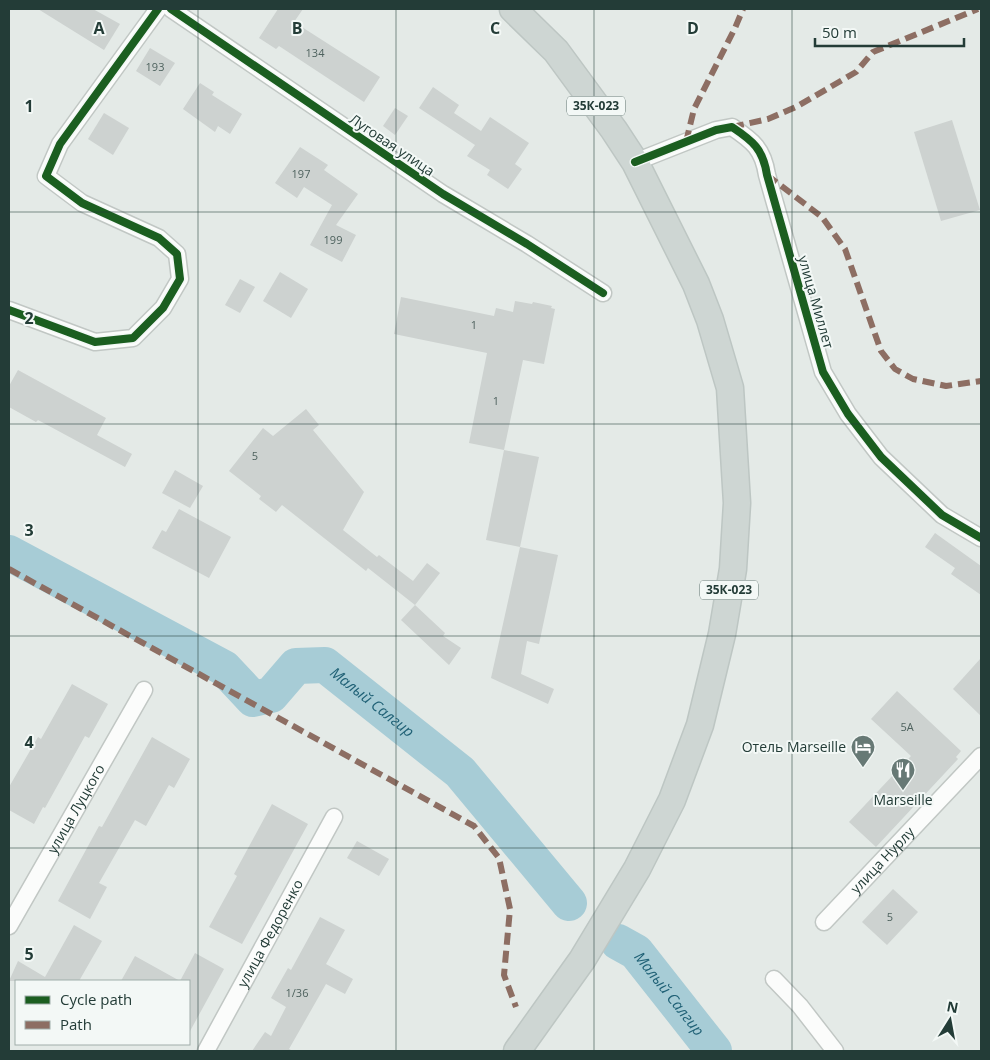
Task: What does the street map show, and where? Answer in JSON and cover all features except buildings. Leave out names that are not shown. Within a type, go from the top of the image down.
[{"type":"main road","name":"35К-023","points":[[513,9],[556,51],[614,130],[635,162],[696,284],[710,320],[730,388],[737,502],[733,569],[722,634],[700,725],[672,800],[637,869],[582,960],[518,1051]]},
{"type":"street","points":[[9,310],[95,342],[133,338],[163,308],[180,278],[177,254],[159,238],[82,203],[46,176],[60,144],[158,9]]},
{"type":"street","name":"Луговая улица","points":[[172,9],[442,194],[527,244],[603,293]]},
{"type":"street","name":"улица Миллет","points":[[635,162],[716,130],[732,127],[757,146],[765,160],[767,175],[823,372],[848,414],[881,457],[942,515],[981,538]]},
{"type":"street","name":"улица Луцкого","points":[[9,926],[144,690]]},
{"type":"street","name":"улица Нурлу","points":[[824,922],[981,756]]},
{"type":"street","name":"улица Федоренко","points":[[206,1051],[334,817]]},
{"type":"street","points":[[774,979],[800,1006],[834,1051]]},
{"type":"waterway","name":"Малый Салгир","points":[[9,553],[224,668],[253,699],[271,695],[296,666],[325,665],[460,772],[569,903]]},
{"type":"waterway","name":"Малый Салгир","points":[[618,942],[636,952],[714,1051]]},
{"type":"marked path","points":[[686,142],[694,109],[743,9]]},
{"type":"marked path","points":[[732,127],[768,119],[796,107],[856,72],[873,52],[978,9]]},
{"type":"marked path","points":[[767,175],[822,217],[845,249],[881,351],[895,369],[913,379],[946,386],[981,381]]},
{"type":"marked path","points":[[9,569],[474,826],[499,858],[510,909],[504,975],[516,1007]]},
{"type":"cycle path","points":[[9,310],[95,342],[133,338],[163,308],[180,279],[177,254],[159,238],[82,203],[46,176],[60,144],[158,9]]},
{"type":"cycle path","points":[[171,9],[443,194],[527,244],[603,293]]},
{"type":"cycle path","points":[[635,162],[716,130],[732,127],[756,146],[763,158],[823,372],[848,414],[881,457],[942,515],[981,538]]},
{"type":"place","name":"Отель Marseille","points":[[863,768]]},
{"type":"place","name":"Marseille","points":[[903,791]]}]
